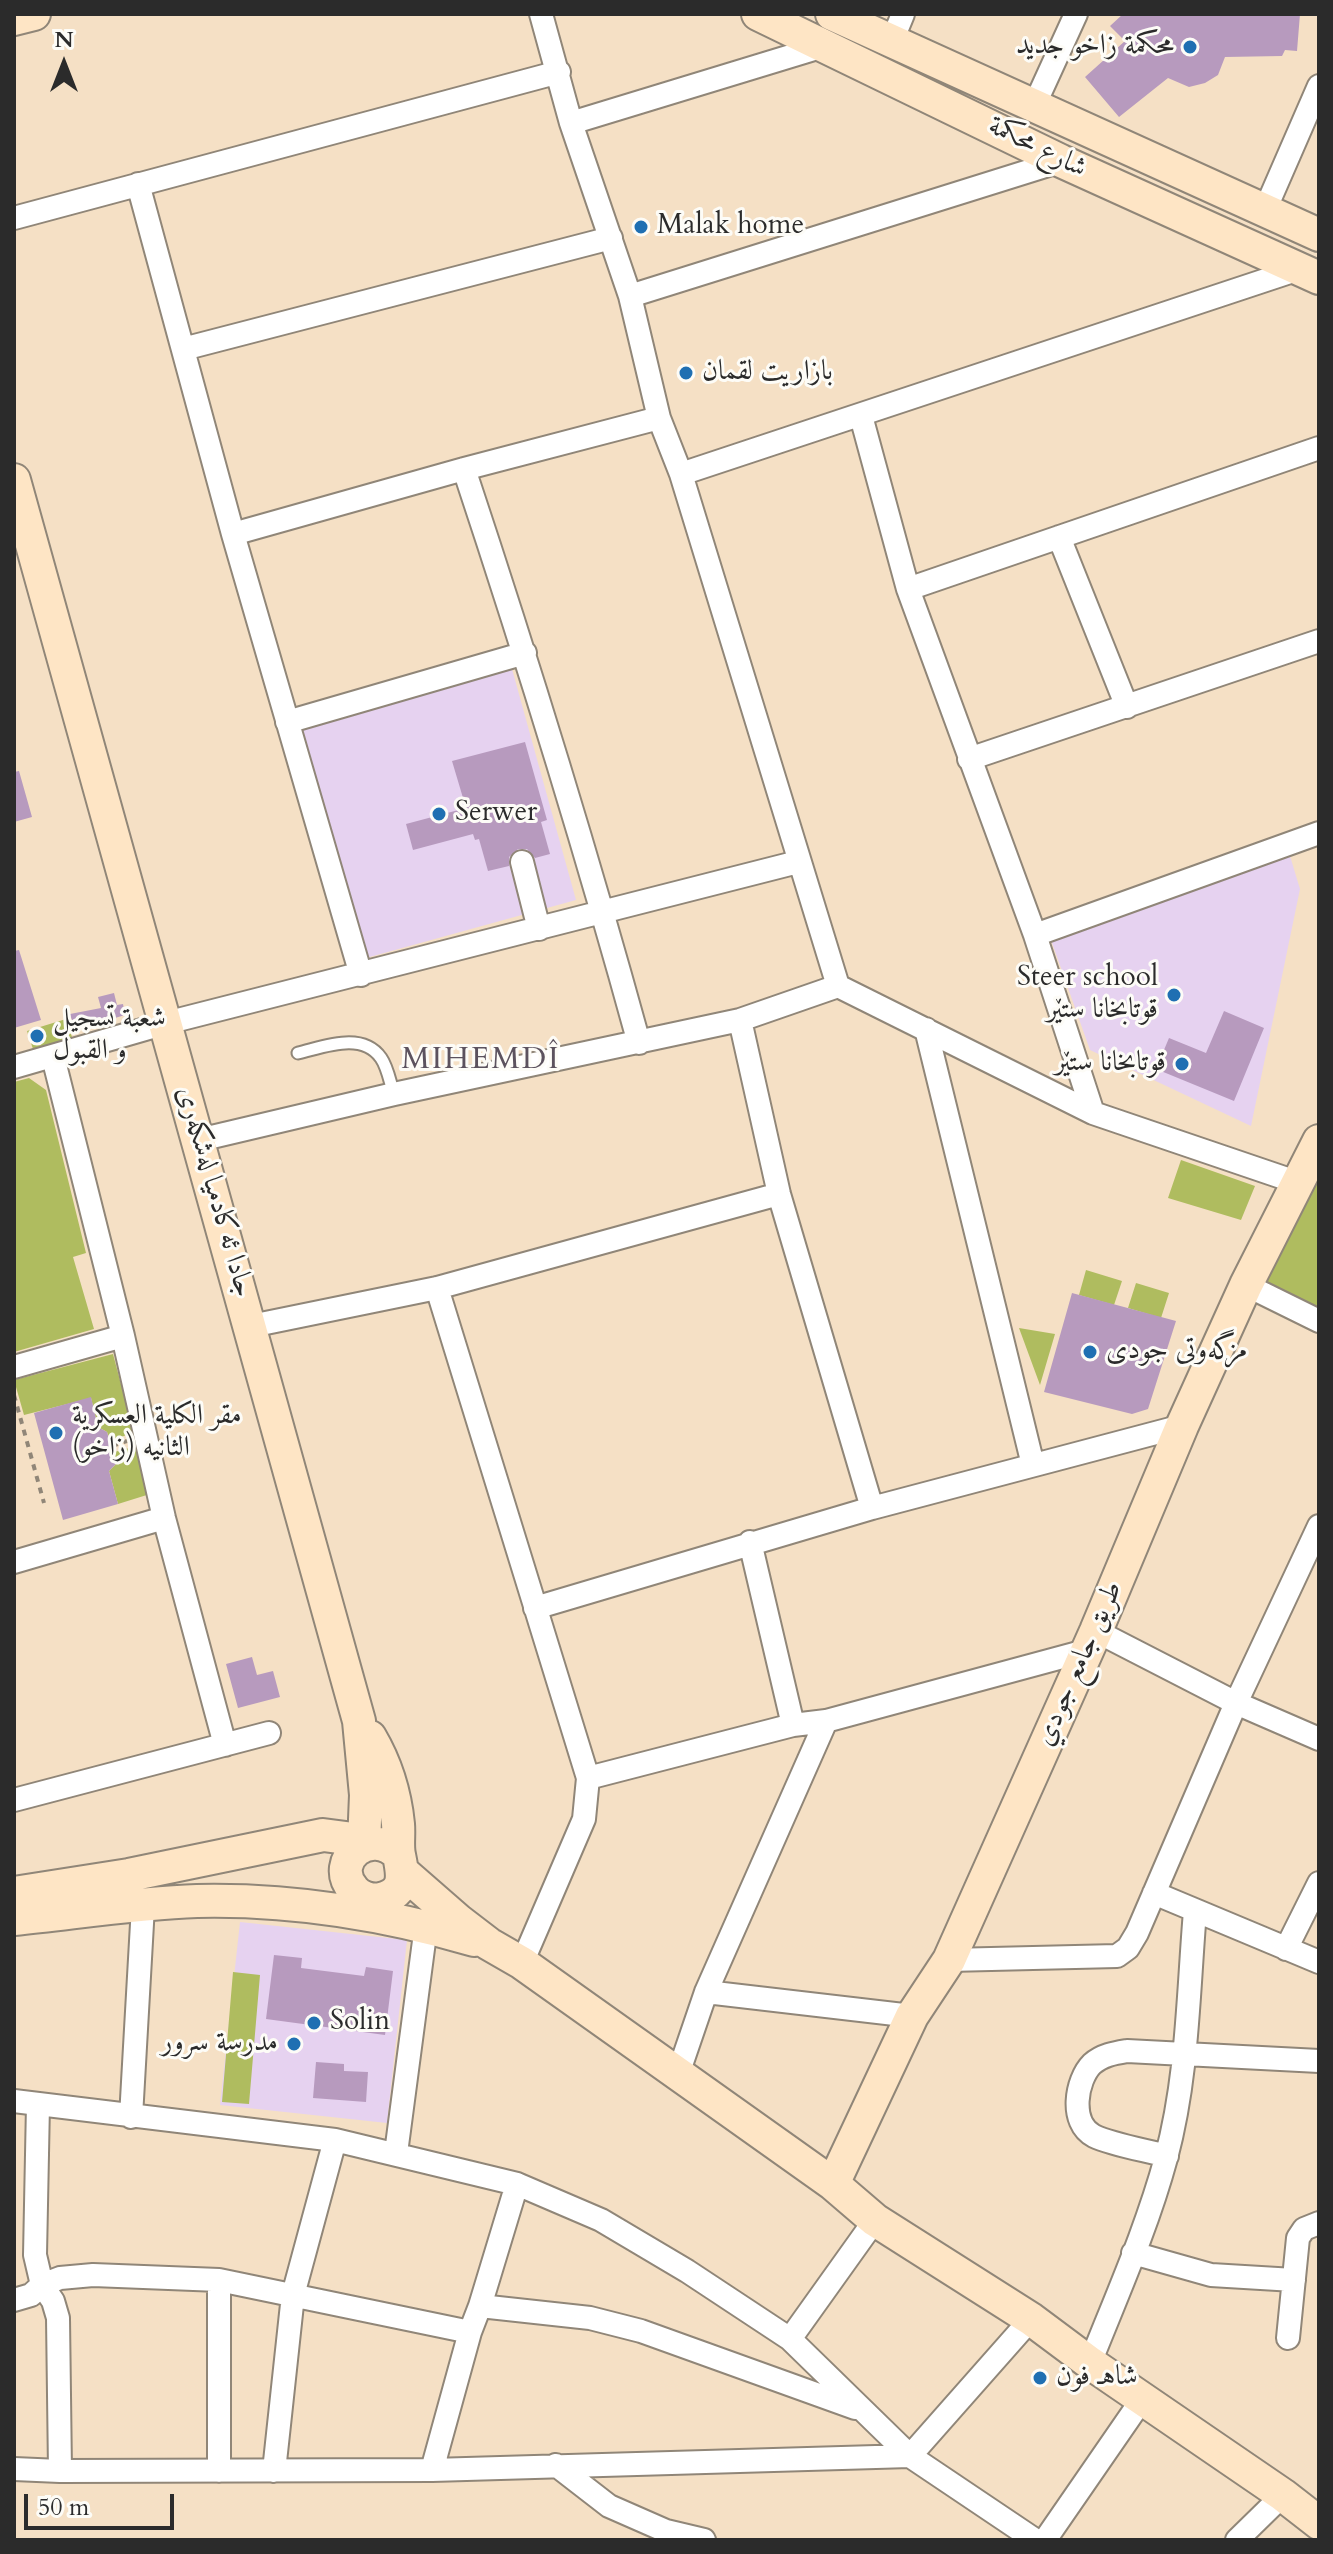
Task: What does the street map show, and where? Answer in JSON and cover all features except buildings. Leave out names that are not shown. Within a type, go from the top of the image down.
[{"type":"main road","points":[[14,19],[34,14]]},
{"type":"main road","name":"شارع محكمة","points":[[758,14],[1061,161],[1309,274]]},
{"type":"main road","name":"شارع محكمة","points":[[832,14],[897,28],[1034,106],[1319,235]]},
{"type":"main road","points":[[1128,191],[1143,156]]},
{"type":"main road","name":"جادا ئه‌كادميا له‌شكه‌رى","points":[[14,480],[359,1721]]},
{"type":"main road","name":"طريق جامع جودي","points":[[833,2184],[912,2016],[949,1960],[1182,1426],[1246,1285],[1319,1141]]},
{"type":"main road","points":[[359,1721],[366,1795],[362,1846],[349,1859],[347,1874],[353,1889],[426,1926]]},
{"type":"main road","points":[[328,1910],[346,1900],[394,1893],[400,1884],[394,1798],[380,1758],[359,1721]]},
{"type":"main road","points":[[14,1893],[129,1875],[323,1835],[346,1838],[362,1846],[384,1844],[401,1864],[489,1944],[522,1963],[833,2184],[875,2220],[1031,2319],[1090,2363],[1306,2506]]},
{"type":"main road","points":[[14,1919],[195,1901],[239,1902],[328,1910],[426,1926],[489,1944]]},
{"type":"street","points":[[541,14],[571,123],[630,296],[659,418],[681,474],[838,986]]},
{"type":"street","points":[[1034,106],[1076,14]]},
{"type":"street","points":[[571,123],[827,45]]},
{"type":"street","points":[[14,218],[559,72]]},
{"type":"street","points":[[1265,210],[1319,86]]},
{"type":"street","points":[[630,296],[1061,161]]},
{"type":"street","points":[[138,184],[233,534],[361,975]]},
{"type":"street","points":[[183,349],[611,238]]},
{"type":"street","points":[[681,474],[1309,274]]},
{"type":"street","points":[[861,416],[908,589],[1035,935],[1093,1113]]},
{"type":"street","points":[[233,534],[659,418]]},
{"type":"street","points":[[908,589],[1319,448]]},
{"type":"street","points":[[464,469],[525,653],[639,1043]]},
{"type":"street","points":[[1059,537],[1127,707]]},
{"type":"street","points":[[969,759],[1319,641]]},
{"type":"street","points":[[287,722],[525,653]]},
{"type":"street","points":[[1035,935],[1319,833]]},
{"type":"street","points":[[522,862],[539,929]]},
{"type":"street","points":[[14,1067],[166,1023],[798,862]]},
{"type":"street","points":[[199,1140],[394,1094],[740,1020],[838,986],[1093,1113],[1296,1182]]},
{"type":"street","points":[[740,1020],[779,1194],[872,1508]]},
{"type":"street","points":[[926,1029],[1033,1465]]},
{"type":"street","points":[[53,1057],[123,1336],[164,1518],[225,1745]]},
{"type":"street","points":[[251,1326],[437,1288],[779,1194]]},
{"type":"street","points":[[1246,1285],[1319,1321]]},
{"type":"street","points":[[437,1288],[588,1778],[584,1819],[522,1963]]},
{"type":"street","points":[[14,1367],[123,1336]]},
{"type":"street","points":[[535,1608],[750,1542],[1182,1426]]},
{"type":"street","points":[[14,1562],[164,1518]]},
{"type":"street","points":[[949,1960],[1117,1956],[1128,1948],[1236,1703],[1319,1526]]},
{"type":"street","points":[[750,1542],[793,1725]]},
{"type":"street","points":[[588,1778],[793,1725],[826,1721],[1090,1641],[1319,1739]]},
{"type":"street","points":[[678,2074],[706,1992],[826,1721]]},
{"type":"street","points":[[14,1800],[269,1733]]},
{"type":"street","points":[[1286,1949],[1319,1883]]},
{"type":"street","points":[[1154,1893],[1319,1962]]},
{"type":"street","points":[[131,2117],[143,1906]]},
{"type":"street","points":[[1090,2363],[1167,2156],[1186,2054],[1195,1911]]},
{"type":"street","points":[[396,2153],[426,1926]]},
{"type":"street","points":[[706,1992],[912,2016]]},
{"type":"street","points":[[1167,2156],[1092,2135],[1079,2118],[1078,2097],[1083,2075],[1094,2061],[1108,2054],[1127,2051],[1319,2061]]},
{"type":"street","points":[[14,2101],[335,2140],[517,2184],[601,2220],[687,2271],[790,2339],[910,2456],[1035,2540]]},
{"type":"street","points":[[38,2104],[35,2255],[42,2285],[53,2301],[58,2318],[60,2471]]},
{"type":"street","points":[[274,2471],[293,2295],[335,2140]]},
{"type":"street","points":[[432,2470],[470,2332],[517,2184]]},
{"type":"street","points":[[790,2339],[875,2220]]},
{"type":"street","points":[[1288,2338],[1298,2238],[1304,2229],[1319,2223]]},
{"type":"street","points":[[1133,2253],[1211,2275],[1294,2280]]},
{"type":"street","points":[[14,2300],[31,2295],[42,2285],[60,2278],[93,2275],[219,2280],[470,2332]]},
{"type":"street","points":[[219,2280],[219,2471]]},
{"type":"street","points":[[480,2306],[590,2318],[641,2331],[864,2411]]},
{"type":"street","points":[[14,2469],[432,2470],[910,2456],[1031,2319]]},
{"type":"street","points":[[1045,2540],[1143,2398]]},
{"type":"street","points":[[556,2465],[609,2506],[666,2531],[704,2540]]},
{"type":"street","points":[[1237,2540],[1306,2506]]},
{"type":"lane","points":[[298,1053],[347,1042],[360,1044],[383,1060],[394,1094]]},
{"type":"path","points":[[14,1395],[44,1503]]},
{"type":"shaded area","name":"Serwer","points":[[512,669],[576,900],[366,958],[302,727]]},
{"type":"shaded area","name":"Steer school قوتابخانا ستێر","points":[[1290,856],[1300,889],[1251,1126],[1090,1050],[1051,940]]},
{"type":"shaded area","name":"Solin","points":[[240,1922],[407,1940],[387,2123],[220,2105]]},
{"type":"green space","points":[[66,1019],[73,1040],[34,1052],[27,1031]]},
{"type":"green space","points":[[29,1078],[46,1090],[86,1253],[73,1257],[94,1329],[14,1352],[14,1082]]},
{"type":"green space","points":[[1319,1146],[1319,1309],[1262,1285]]},
{"type":"green space","points":[[1181,1160],[1255,1186],[1241,1220],[1168,1198]]},
{"type":"green space","points":[[1086,1270],[1122,1281],[1114,1305],[1079,1295]]},
{"type":"green space","points":[[1136,1283],[1169,1293],[1161,1318],[1128,1308]]},
{"type":"green space","points":[[1019,1328],[1055,1334],[1040,1385]]},
{"type":"green space","points":[[113,1354],[134,1433],[110,1440],[107,1432],[98,1427],[91,1398],[24,1415],[14,1380]]},
{"type":"green space","points":[[137,1446],[150,1494],[118,1504],[109,1471],[117,1463],[114,1452]]},
{"type":"green space","points":[[233,1972],[260,1975],[249,2104],[222,2102]]},
{"type":"place","name":"محكمة زاخو جديد","points":[[1190,47]]},
{"type":"place","name":"Malak home","points":[[641,227]]},
{"type":"place","name":"بازاريت لقمان","points":[[686,373]]},
{"type":"place","name":"Serwer","points":[[439,814]]},
{"type":"place","name":"Steer school قوتابخانا ستێر","points":[[1174,995]]},
{"type":"place","name":"شعبة تسجيل و القبول","points":[[37,1036]]},
{"type":"place","name":"قوتابخانا ستێر","points":[[1182,1064]]},
{"type":"place","name":"مزگەوتی جودی","points":[[1090,1352]]},
{"type":"place","name":"مقر الكلية العسكرية الثانيه (زاخو)","points":[[56,1433]]},
{"type":"place","name":"Solin","points":[[314,2023]]},
{"type":"place","name":"مدرسة سرور","points":[[294,2044]]},
{"type":"place","name":"شاهـ فون","points":[[1040,2378]]},
{"type":"district","name":"MIHEMDÎ","points":[[481,1061]]}]
